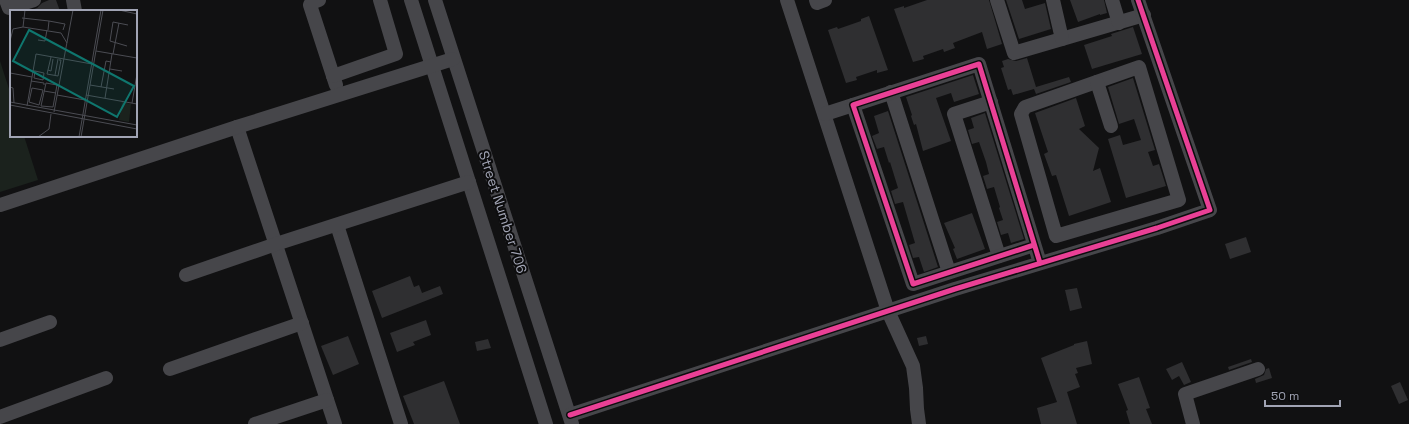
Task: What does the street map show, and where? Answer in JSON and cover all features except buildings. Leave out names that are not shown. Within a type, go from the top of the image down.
[{"type":"street","points":[[9,7],[34,0]]},
{"type":"street","points":[[73,0],[76,10]]},
{"type":"street","points":[[319,0],[311,3],[310,5],[339,95]]},
{"type":"street","points":[[333,76],[396,54],[380,0]]},
{"type":"street","points":[[411,0],[546,424]]},
{"type":"street","name":"Street Number 706","points":[[435,0],[571,420]]},
{"type":"street","points":[[787,0],[888,311],[913,366],[919,424]]},
{"type":"street","points":[[816,0],[817,3],[825,0]]},
{"type":"street","points":[[997,0],[1014,53],[1144,15]]},
{"type":"street","points":[[1054,0],[1062,39]]},
{"type":"street","points":[[1112,0],[1119,23]]},
{"type":"street","points":[[571,420],[888,311],[1157,228],[1210,210],[1138,0]]},
{"type":"street","points":[[0,205],[237,127],[453,59]]},
{"type":"street","points":[[825,114],[979,64],[1040,263]]},
{"type":"street","points":[[1139,67],[1156,123],[1179,200],[1056,236],[1021,114],[1025,107],[1139,67]]},
{"type":"street","points":[[1097,82],[1111,126]]},
{"type":"street","points":[[891,92],[949,272]]},
{"type":"street","points":[[991,102],[954,114],[999,256]]},
{"type":"street","points":[[853,104],[913,284],[1034,245]]},
{"type":"street","points":[[1156,123],[1178,116]]},
{"type":"street","points":[[237,127],[335,424]]},
{"type":"street","points":[[186,275],[276,244],[470,182]]},
{"type":"street","points":[[337,225],[401,424]]},
{"type":"street","points":[[0,340],[50,322]]},
{"type":"street","points":[[170,369],[302,322]]},
{"type":"street","points":[[1193,424],[1185,394],[1258,369]]},
{"type":"street","points":[[0,417],[106,378]]},
{"type":"street","points":[[255,424],[327,400]]},
{"type":"shaded area","points":[[0,61],[10,92],[10,137],[24,137],[38,180],[0,192]]},
{"type":"cycle path","points":[[570,415],[955,289],[1157,228],[1210,210],[1138,0]]},
{"type":"cycle path","points":[[1034,245],[913,284],[853,105],[979,64],[1040,263]]}]
